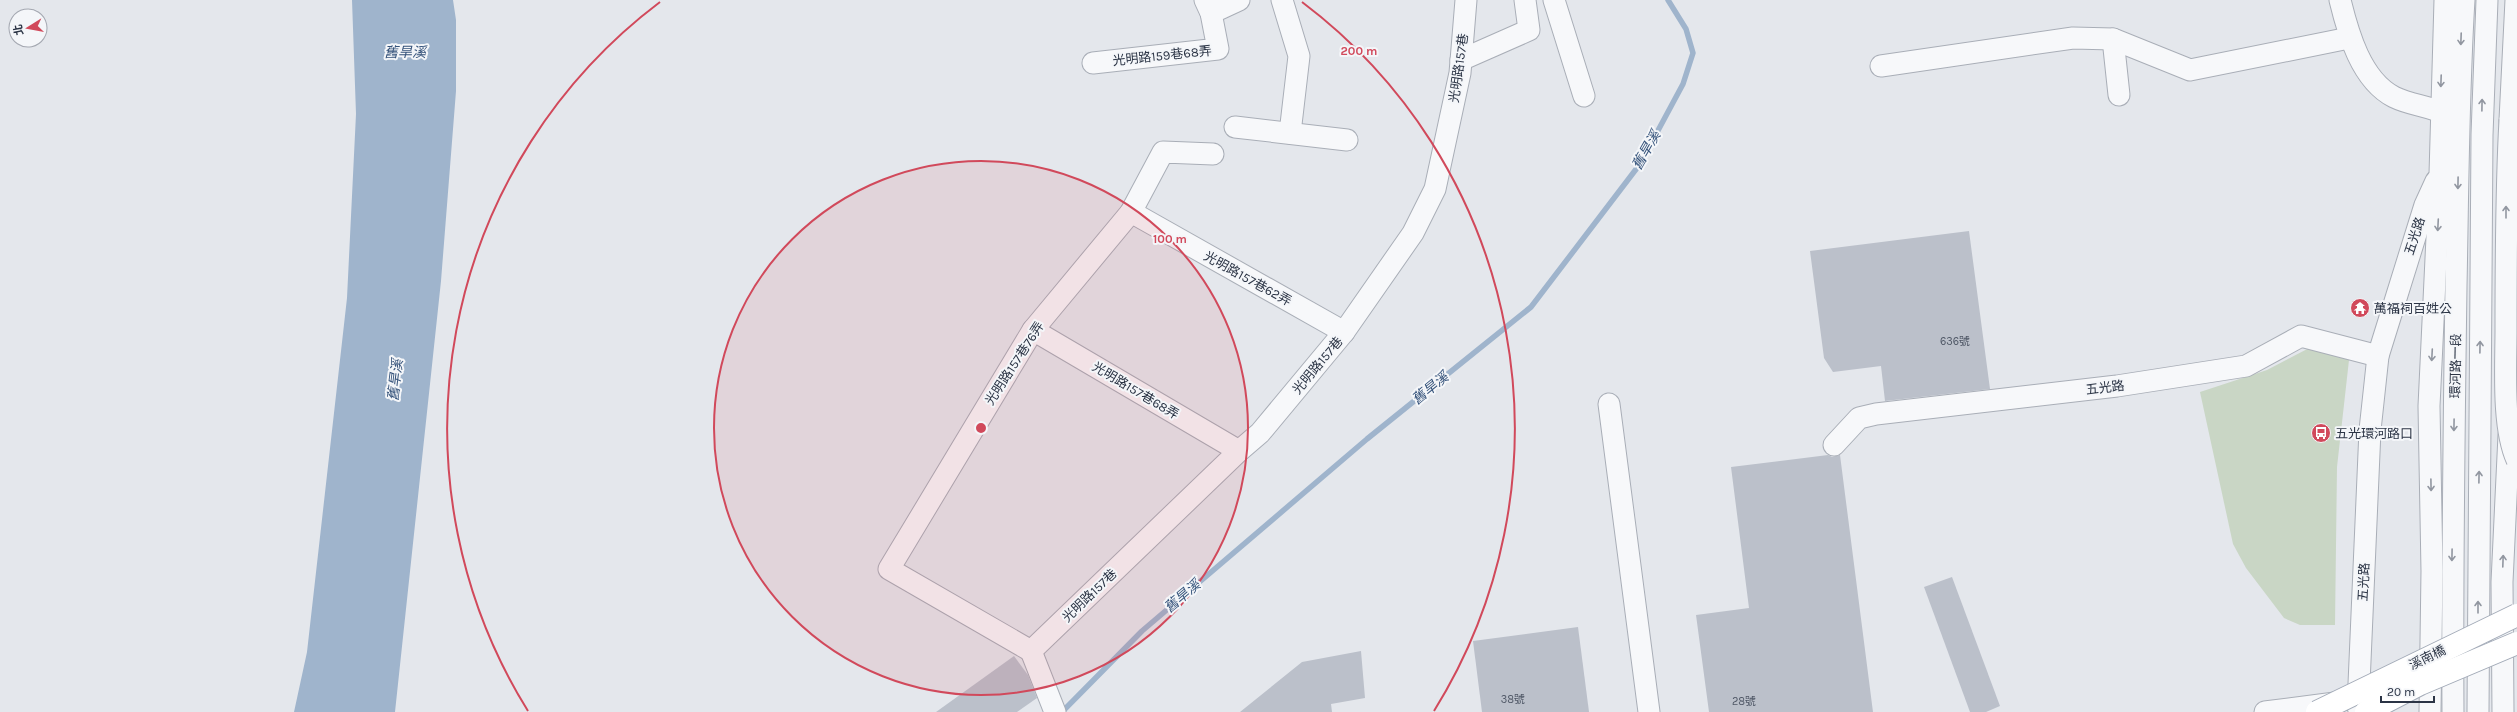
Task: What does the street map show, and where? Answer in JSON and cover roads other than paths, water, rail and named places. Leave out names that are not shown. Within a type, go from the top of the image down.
[{"type":"main road","name":"溪南橋","points":[[2317,712],[2517,615]]},
{"type":"main road","name":"溪南橋","points":[[2360,708],[2517,643]]},
{"type":"street","points":[[1208,6],[1239,0]]},
{"type":"street","points":[[1282,0],[1298,56],[1290,133]]},
{"type":"street","name":"光明路157巷","points":[[1031,651],[1238,451],[1260,433],[1344,332],[1413,232],[1435,189],[1461,60],[1466,0]]},
{"type":"street","points":[[1461,60],[1529,30],[1525,0]]},
{"type":"street","points":[[1554,0],[1584,96]]},
{"type":"street","points":[[2340,0],[2349,38],[2364,65],[2386,92],[2396,97],[2440,110],[2482,134],[2512,190]]},
{"type":"street","name":"環河路一段","points":[[2430,708],[2432,571],[2429,406],[2440,174],[2440,110],[2444,0]]},
{"type":"street","name":"環河路一段","points":[[2453,710],[2452,580],[2458,152],[2464,0]]},
{"type":"street","name":"環河路一段","points":[[2478,707],[2482,134],[2487,0]]},
{"type":"street","points":[[2516,0],[2510,120],[2512,190],[2506,398],[2513,452],[2517,460]]},
{"type":"street","name":"光明路159巷68弄","points":[[1093,63],[1218,49],[1208,6]]},
{"type":"street","points":[[1881,66],[2073,38],[2113,39],[2190,70],[2349,38]]},
{"type":"street","points":[[2113,39],[2119,95]]},
{"type":"street","name":"五光路","points":[[2360,708],[2370,430],[2378,356],[2424,205],[2440,174],[2458,152],[2482,134],[2510,120]]},
{"type":"street","points":[[1235,127],[1347,140]]},
{"type":"street","name":"光明路157巷76弄","points":[[1031,651],[890,569],[1033,330],[1131,212],[1163,152],[1213,154]]},
{"type":"street","name":"光明路157巷62弄","points":[[1131,212],[1344,332]]},
{"type":"street","points":[[2503,705],[2502,582],[2517,237]]},
{"type":"street","name":"光明路157巷68弄","points":[[1033,330],[1238,451]]},
{"type":"street","name":"五光路","points":[[1834,445],[1859,418],[1876,414],[2117,386],[2246,366],[2301,336],[2378,356]]},
{"type":"street","points":[[1609,404],[1649,712]]},
{"type":"street","points":[[1031,651],[1055,712]]},
{"type":"street","points":[[2265,712],[2360,708]]},
{"type":"water","name":"舊旱溪","points":[[352,0],[453,0],[456,20],[456,91],[441,281],[395,712],[294,712],[307,652],[347,298],[356,114]]},
{"type":"waterway","name":"舊旱溪","points":[[1062,712],[1142,631],[1367,439],[1531,307],[1640,164],[1683,84],[1693,53],[1686,29],[1668,0]]},
{"type":"place","name":"萬福祠百姓公","points":[[2360,308]]},
{"type":"place","name":"五光環河路口","points":[[2321,433]]}]
